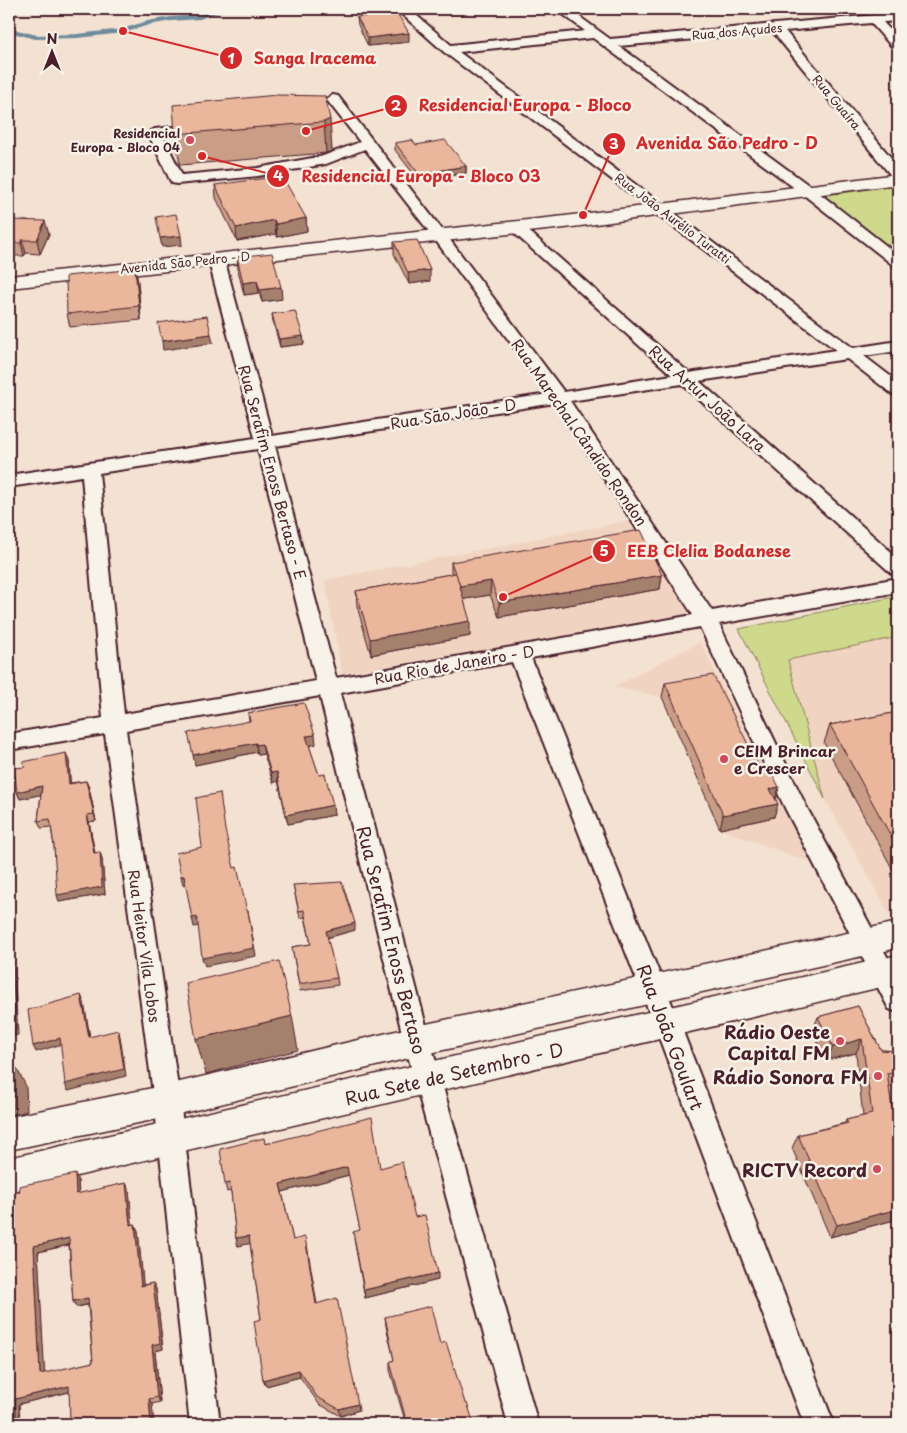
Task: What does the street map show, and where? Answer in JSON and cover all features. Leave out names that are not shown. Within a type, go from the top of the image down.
[{"type":"street","name":"Rua João Aurélio Turatti","points":[[402,9],[448,49],[898,390]]},
{"type":"street","points":[[562,9],[809,192],[898,262]]},
{"type":"street","name":"Rua dos Açudes","points":[[606,43],[898,17]]},
{"type":"street","points":[[874,19],[898,46]]},
{"type":"street","name":"Rua Guaíra","points":[[776,28],[898,177]]},
{"type":"street","points":[[448,49],[595,34]]},
{"type":"street","name":"Rua Marechal Cândido Rondon","points":[[333,100],[439,235],[560,397],[707,620],[796,808],[884,939],[898,1002]]},
{"type":"street","points":[[331,119],[352,122]]},
{"type":"street","points":[[213,127],[155,133],[177,180],[258,172],[326,160],[367,144]]},
{"type":"street","name":"Avenida São Pedro - D","points":[[9,282],[216,258],[665,212],[809,192],[898,177]]},
{"type":"street","name":"Rua Artur João Lara","points":[[518,228],[898,568]]},
{"type":"street","name":"Rua Serafim Enoss Bertaso - E","points":[[216,258],[266,442],[328,687]]},
{"type":"street","name":"Rua São João - D","points":[[9,481],[898,346]]},
{"type":"street","name":"Rua Heitor Vila Lobos","points":[[90,468],[114,722],[167,1101],[205,1424]]},
{"type":"street","name":"Rua Rio de Janeiro - D","points":[[9,742],[898,585]]},
{"type":"street","name":"Rua João Goulart","points":[[518,652],[667,1024],[819,1424]]},
{"type":"street","name":"Rua Serafim Enoss Bertaso","points":[[328,687],[417,1041],[523,1424]]},
{"type":"street","points":[[9,1134],[167,1101],[417,1041],[884,939]]},
{"type":"street","name":"Rua Sete de Setembro - D","points":[[9,1175],[170,1136],[429,1079],[891,971]]},
{"type":"shaded area","points":[[633,520],[689,615],[342,674],[325,580]]},
{"type":"shaded area","points":[[898,637],[898,911],[889,913],[825,799],[788,660]]},
{"type":"shaded area","name":"CEIM Brincar e Crescer","points":[[700,642],[810,862],[720,829],[662,697],[613,687]]},
{"type":"green space","points":[[898,185],[898,254],[820,196]]},
{"type":"green space","points":[[898,596],[898,637],[788,660],[825,799],[739,629]]},
{"type":"building","points":[[397,13],[409,33],[368,38],[357,17]]},
{"type":"building","points":[[277,95],[325,96],[330,119],[324,122],[175,134],[173,105]]},
{"type":"building","points":[[412,140],[416,145],[445,140],[466,166],[419,174],[395,143]]},
{"type":"building","points":[[282,176],[306,218],[276,224],[274,220],[236,228],[215,185]]},
{"type":"building","points":[[176,214],[181,236],[160,238],[156,217]]},
{"type":"building","points":[[9,220],[45,221],[37,240],[22,240],[21,243],[9,243]]},
{"type":"building","points":[[417,240],[430,270],[408,273],[394,242]]},
{"type":"building","points":[[272,253],[281,287],[260,290],[257,281],[243,283],[237,257]]},
{"type":"building","points":[[135,269],[139,306],[67,314],[66,276]]},
{"type":"building","points":[[295,311],[303,336],[279,339],[272,314]]},
{"type":"building","points":[[207,316],[211,334],[162,341],[158,323]]},
{"type":"building","points":[[641,530],[662,575],[499,603],[491,581],[460,586],[451,562]]},
{"type":"building","points":[[456,573],[470,621],[370,639],[356,591]]},
{"type":"building","points":[[713,675],[760,768],[769,767],[779,787],[770,789],[778,804],[723,815],[665,683]]},
{"type":"building","points":[[304,703],[315,735],[306,736],[319,775],[325,774],[333,805],[286,815],[277,772],[271,773],[262,744],[256,745],[256,743],[193,755],[188,733],[250,721],[248,713]]},
{"type":"building","points":[[898,712],[898,849],[830,725]]},
{"type":"building","points":[[66,753],[69,784],[86,781],[94,814],[87,815],[94,853],[100,852],[102,887],[57,895],[54,846],[50,819],[38,821],[42,786],[17,792],[14,768],[25,767],[23,762]]},
{"type":"building","points":[[220,793],[225,830],[234,868],[237,867],[248,911],[254,948],[202,958],[197,917],[192,918],[184,876],[181,876],[176,853],[202,847],[196,798]]},
{"type":"building","points":[[342,882],[355,923],[326,931],[337,978],[299,984],[292,947],[311,944],[304,910],[299,911],[293,885]]},
{"type":"building","points":[[279,961],[292,1016],[196,1039],[186,983]]},
{"type":"building","points":[[12,962],[16,1031],[9,1032],[9,963]]},
{"type":"building","points":[[81,995],[89,1037],[118,1030],[124,1069],[65,1084],[60,1038],[33,1046],[28,1010]]},
{"type":"building","points":[[858,1006],[881,1050],[898,1051],[898,1074],[887,1073],[892,1108],[898,1107],[898,1209],[837,1225],[798,1135],[848,1123],[846,1120],[872,1114],[862,1039],[833,1047],[818,1017]]},
{"type":"building","points":[[11,1057],[13,1083],[9,1084],[9,1058]]},
{"type":"building","points":[[372,1117],[380,1168],[402,1162],[415,1217],[425,1215],[438,1273],[364,1290],[353,1232],[360,1230],[347,1167],[280,1184],[293,1240],[305,1237],[316,1304],[337,1298],[358,1404],[339,1409],[317,1397],[299,1370],[263,1380],[254,1321],[261,1319],[249,1236],[236,1238],[230,1183],[225,1184],[220,1149],[264,1138],[265,1144]]},
{"type":"building","points":[[75,1174],[76,1194],[126,1183],[130,1225],[135,1224],[141,1286],[153,1283],[160,1343],[152,1345],[157,1397],[149,1399],[151,1424],[70,1424],[69,1386],[15,1399],[16,1424],[9,1424],[9,1194],[20,1192],[19,1186]],"holes":[[[69,1238],[73,1301],[88,1298],[93,1362],[40,1374],[34,1246]]]},
{"type":"building","points":[[431,1306],[440,1344],[446,1342],[465,1403],[467,1403],[474,1424],[405,1424],[407,1423],[390,1362],[394,1360],[385,1317]]},
{"type":"waterway","points":[[9,30],[36,37],[77,36],[123,31],[148,23],[171,19],[199,17],[221,9]]},
{"type":"place","name":"Sanga Iracema","points":[[123,31]]},
{"type":"place","name":"Residencial Europa - Bloco","points":[[306,131]]},
{"type":"place","name":"Residencial Europa - Bloco 04","points":[[190,140]]},
{"type":"place","name":"Residencial Europa - Bloco 03","points":[[202,156]]},
{"type":"place","name":"Avenida São Pedro - D","points":[[583,215]]},
{"type":"place","name":"EEB Clelia Bodanese","points":[[503,597]]},
{"type":"place","name":"CEIM Brincar e Crescer","points":[[724,759]]},
{"type":"place","name":"Rádio Oeste Capital FM","points":[[840,1041]]},
{"type":"place","name":"Rádio Sonora FM","points":[[878,1076]]},
{"type":"place","name":"RICTV Record","points":[[877,1169]]}]
